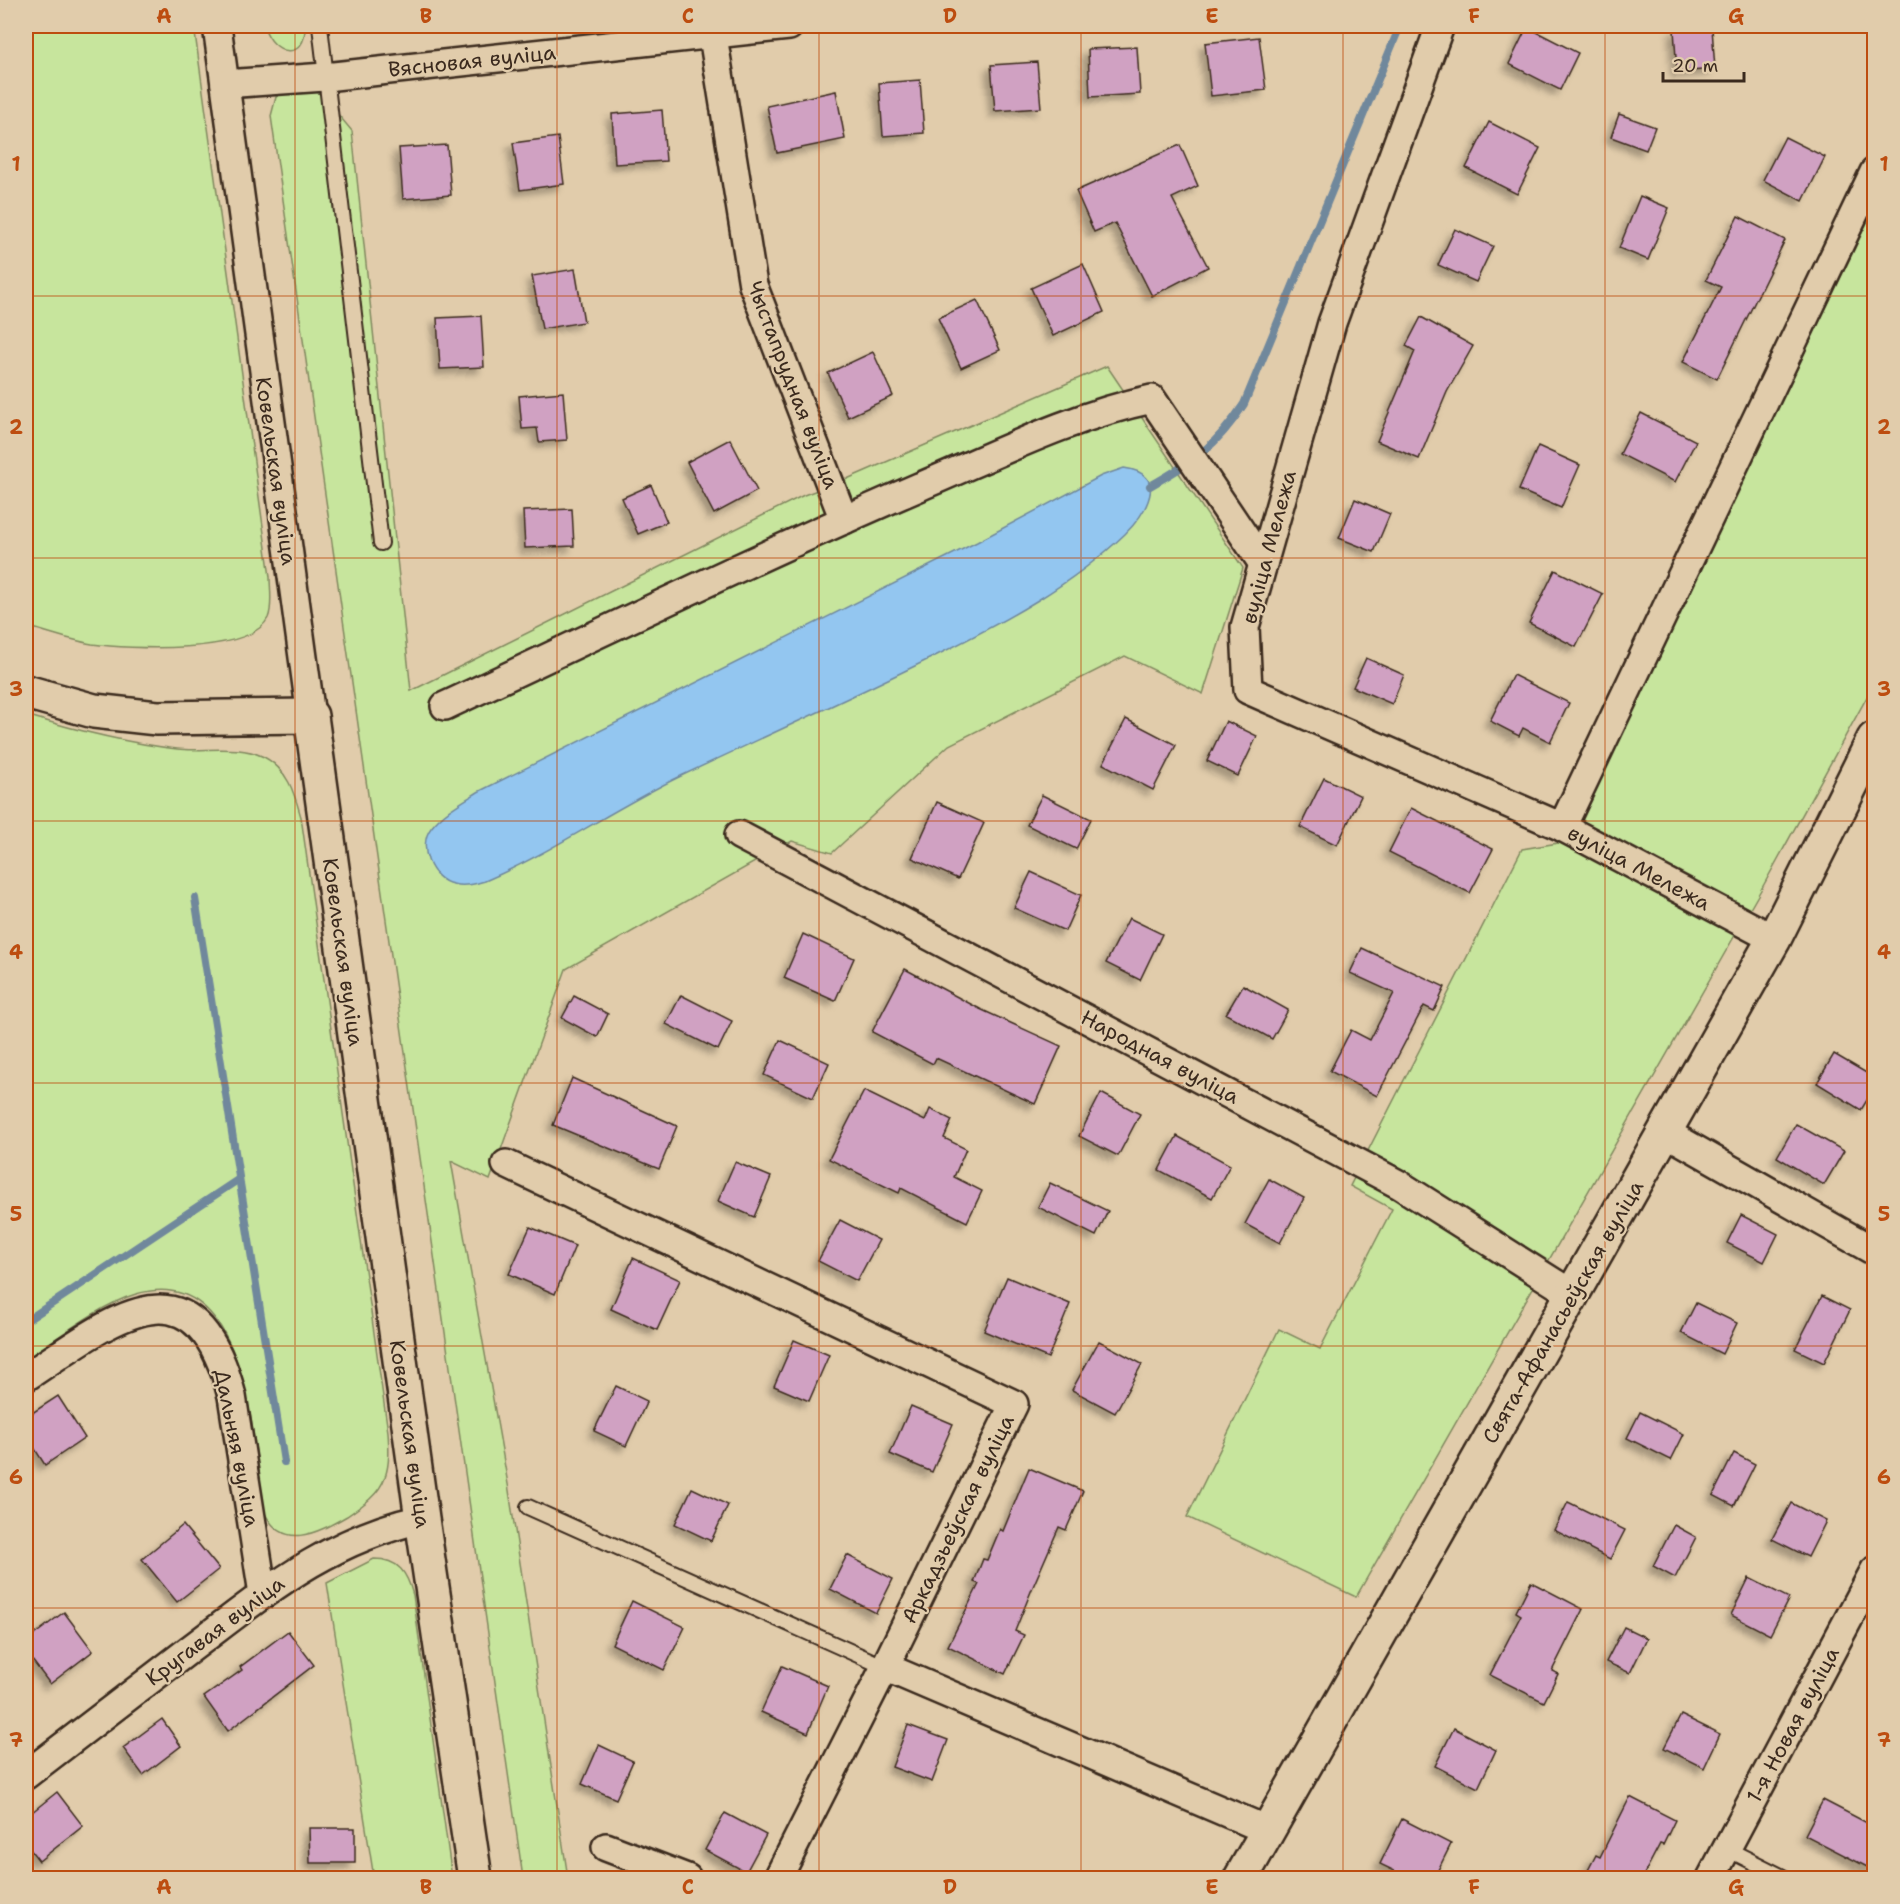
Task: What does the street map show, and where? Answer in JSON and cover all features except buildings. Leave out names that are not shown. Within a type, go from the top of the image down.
[{"type":"main road","points":[[26,692],[94,711],[157,718],[311,716]]},
{"type":"main road","name":"Ковельская вуліца","points":[[311,716],[422,1519],[475,1878]]},
{"type":"main road","name":"Свята-Афанасьеўская вуліца","points":[[1241,1878],[1774,939],[1875,740]]},
{"type":"street","name":"Ковельская вуліца","points":[[217,26],[311,716]]},
{"type":"street","name":"Вясновая вуліца","points":[[225,84],[325,77],[696,33],[789,26]]},
{"type":"street","name":"вуліца Мележа","points":[[1440,26],[1332,323],[1245,627],[1248,690],[1562,827],[1774,939]]},
{"type":"street","name":"Чыстапрудная вуліца","points":[[696,33],[753,285],[844,520]]},
{"type":"street","points":[[1562,827],[1875,172]]},
{"type":"street","points":[[445,706],[844,520],[1104,411],[1152,399],[1263,564]]},
{"type":"street","name":"Народная вуліца","points":[[739,835],[1400,1185],[1572,1294]]},
{"type":"street","points":[[1665,1132],[1875,1251]]},
{"type":"street","name":"Аркадзьеўская вуліца","points":[[506,1164],[1014,1404],[885,1667]]},
{"type":"street","name":"Дальняя вуліца","points":[[26,1377],[103,1327],[143,1310],[163,1307],[183,1313],[201,1327],[215,1347],[225,1370],[232,1396],[263,1594]]},
{"type":"street","name":"Кругавая вуліца","points":[[26,1775],[293,1572],[348,1541],[375,1530],[422,1519]]},
{"type":"street","name":"1-я Новая вуліца","points":[[1711,1878],[1875,1571]]},
{"type":"street","points":[[778,1878],[885,1667],[1267,1830]]},
{"type":"street","points":[[606,1847],[687,1878]]},
{"type":"lane","points":[[320,26],[381,543]]},
{"type":"lane","points":[[528,1507],[885,1667]]},
{"type":"lane","points":[[1727,1849],[1785,1878]]},
{"type":"green space","points":[[26,26],[194,26],[270,577],[271,603],[268,618],[257,630],[238,638],[214,644],[186,647],[109,646],[67,638],[26,626]]},
{"type":"green space","points":[[264,26],[305,26],[304,38],[295,50],[281,49],[268,36]]},
{"type":"green space","points":[[310,88],[322,95],[352,131],[411,691],[804,495],[847,479],[1107,366],[1243,568],[1203,694],[1125,656],[949,745],[832,853],[792,841],[566,969],[490,1180],[451,1161],[508,1484],[568,1878],[523,1878],[271,116],[276,97],[287,90]]},
{"type":"green space","points":[[1874,208],[1874,684],[1762,888],[1356,1597],[1187,1517],[1279,1329],[1320,1349],[1392,1209],[1350,1186],[1522,849],[1570,841]]},
{"type":"green space","points":[[26,715],[120,740],[187,750],[233,750],[254,753],[279,768],[296,799],[301,817],[389,1449],[385,1477],[374,1495],[347,1516],[312,1533],[289,1535],[279,1531],[263,1509],[255,1441],[248,1402],[237,1363],[222,1330],[201,1304],[173,1291],[136,1294],[93,1314],[26,1359]]},
{"type":"green space","points":[[374,1559],[390,1562],[401,1569],[413,1595],[452,1878],[374,1878],[327,1583]]},
{"type":"water","points":[[1124,468],[1138,472],[1147,478],[1150,486],[1150,496],[1146,506],[1133,526],[1083,570],[1013,615],[907,670],[681,776],[535,857],[485,881],[465,885],[453,884],[438,876],[428,861],[425,844],[431,828],[447,812],[478,792],[977,542],[1101,476]]},
{"type":"waterway","points":[[1150,486],[1203,452],[1224,431],[1244,404],[1400,26]]},
{"type":"waterway","points":[[195,898],[284,1462]]},
{"type":"waterway","points":[[26,1321],[239,1179]]}]
